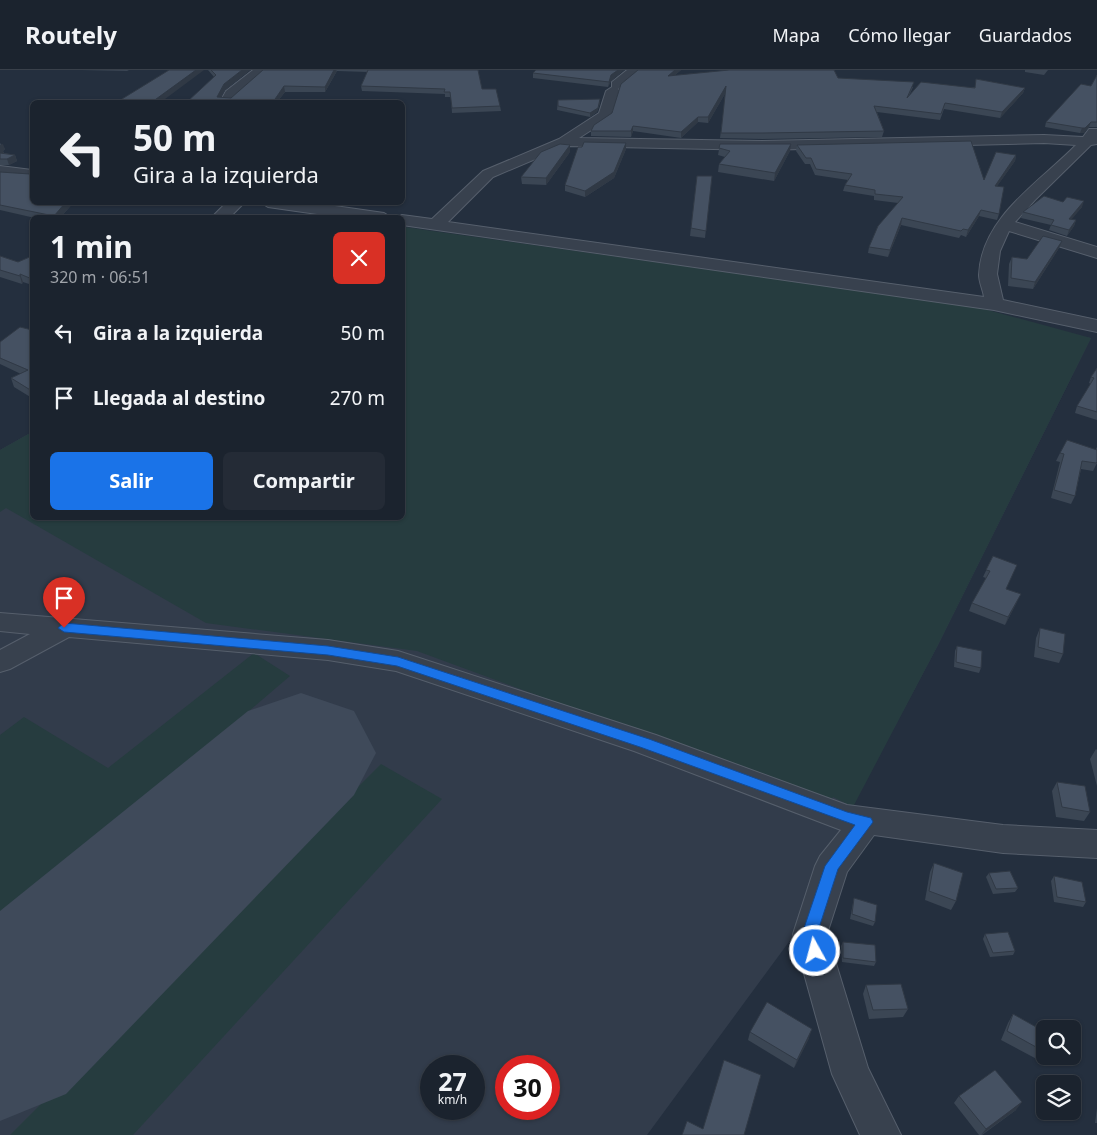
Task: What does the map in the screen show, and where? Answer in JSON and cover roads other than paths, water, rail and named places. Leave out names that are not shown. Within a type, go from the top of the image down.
[{"type":"street","points":[[227,100],[231,94],[261,70]]},
{"type":"street","points":[[436,224],[488,174],[564,142],[605,115],[615,88],[635,70]]},
{"type":"street","points":[[994,304],[988,275],[996,238],[1028,194],[1092,141],[1097,127]]},
{"type":"street","points":[[564,142],[650,146],[674,144],[722,146],[852,145],[1057,139],[1092,141]]},
{"type":"street","points":[[0,171],[29,171]]},
{"type":"street","points":[[222,215],[234,205]]},
{"type":"street","points":[[310,205],[338,207],[371,215]]},
{"type":"street","points":[[405,220],[994,304],[1097,326]]},
{"type":"street","points":[[1006,225],[1097,253]]},
{"type":"street","points":[[0,622],[328,650],[398,661],[636,740],[846,818],[1003,839],[1097,844]]},
{"type":"street","points":[[0,662],[64,628]]},
{"type":"street","points":[[866,822],[832,866],[810,934],[851,1074],[881,1135]]}]
